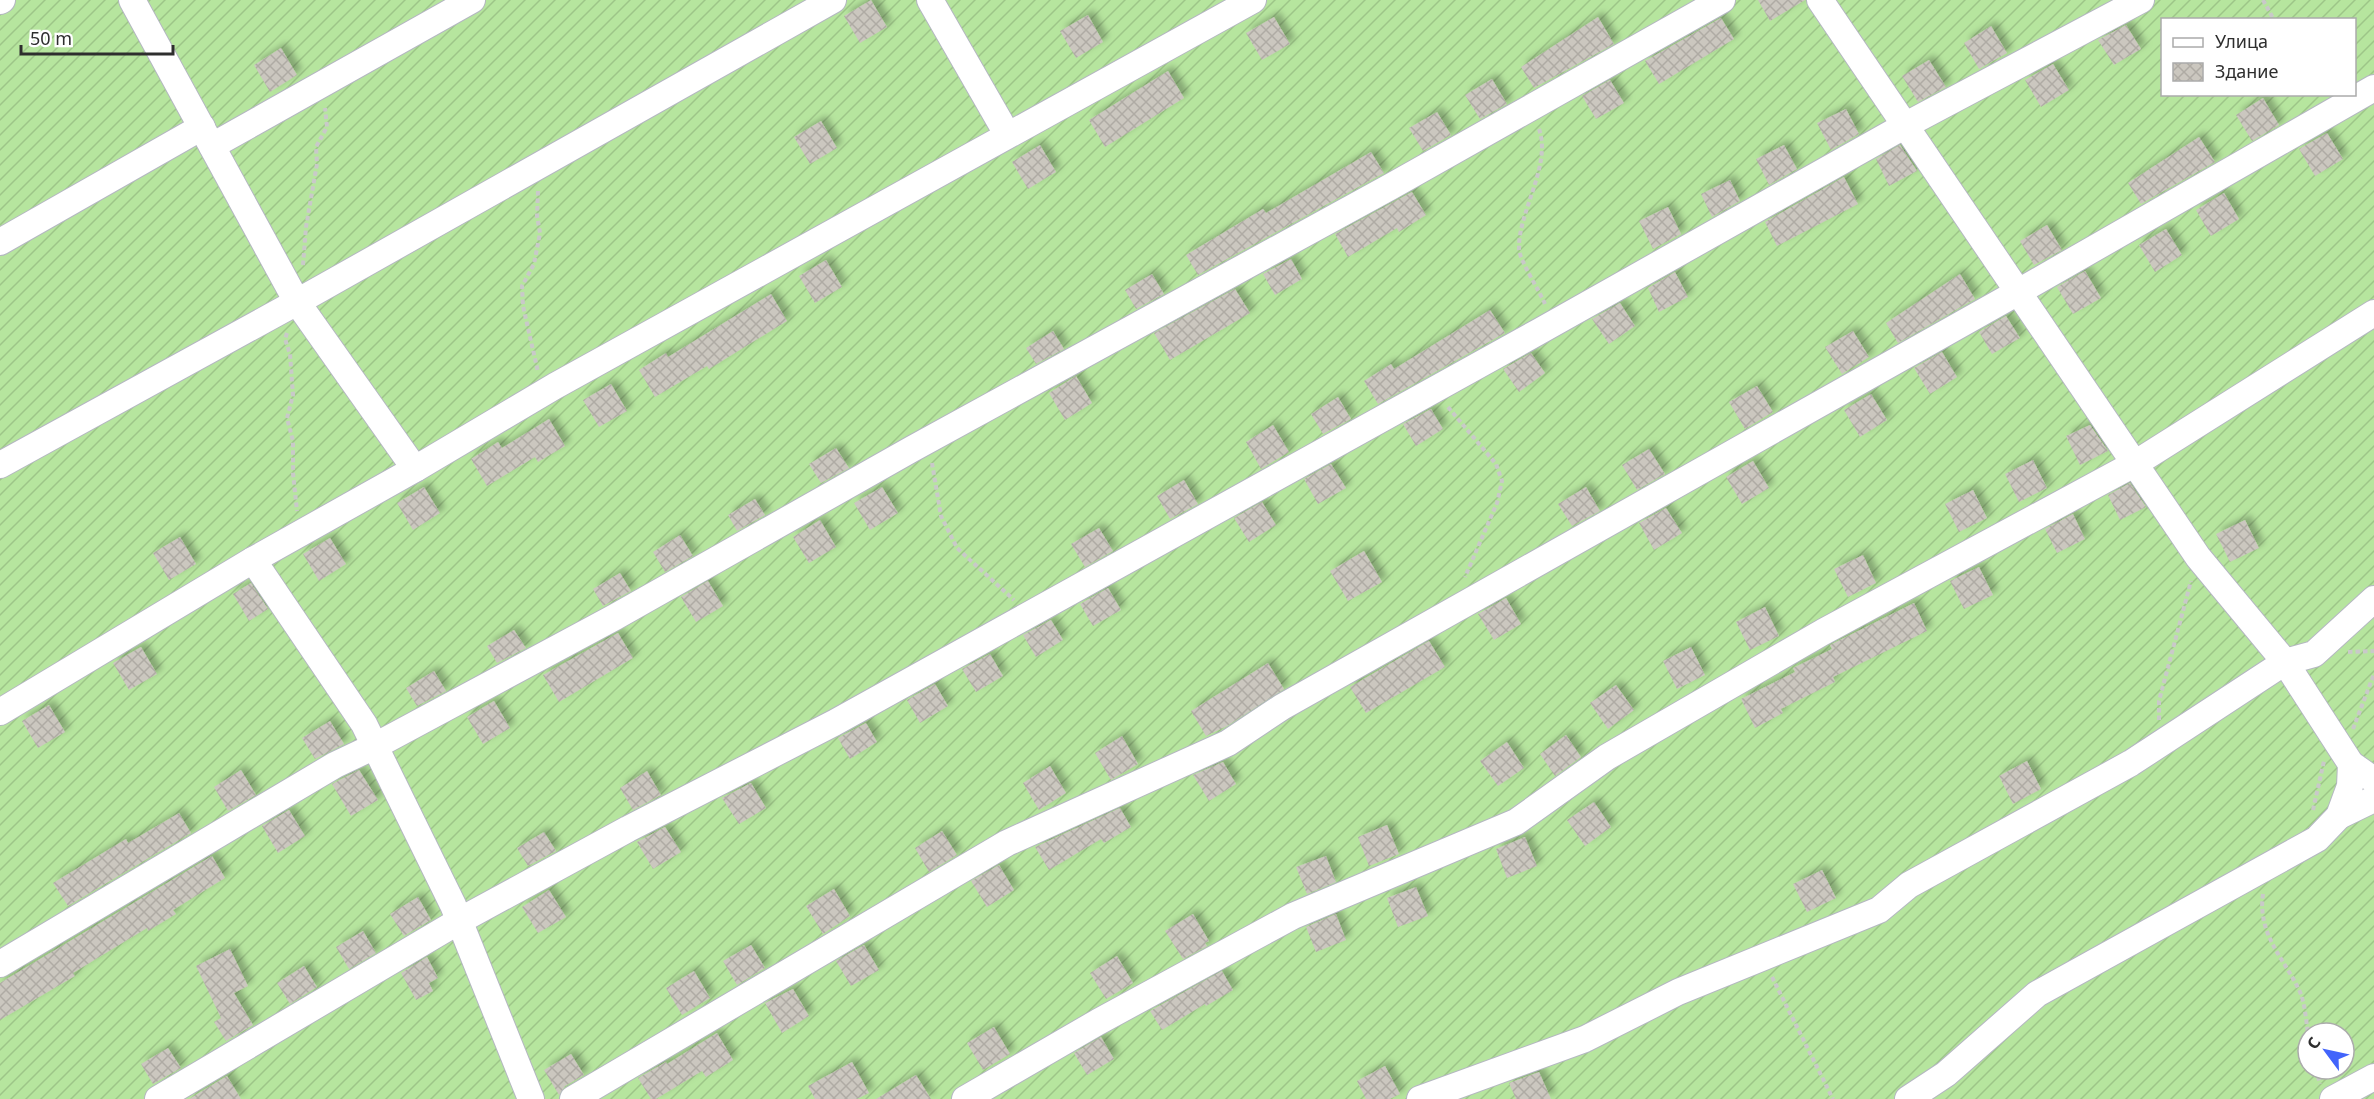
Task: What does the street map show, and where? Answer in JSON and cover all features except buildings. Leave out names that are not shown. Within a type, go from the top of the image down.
[{"type":"street","points":[[132,0],[297,302],[415,469]]},
{"type":"street","points":[[0,242],[207,136],[321,85],[472,0]]},
{"type":"street","points":[[0,465],[297,302],[833,0]]},
{"type":"street","points":[[930,0],[1007,135]]},
{"type":"street","points":[[0,712],[253,560],[415,469],[555,386],[1253,0]]},
{"type":"street","points":[[0,964],[334,765],[375,746],[615,617],[1722,0]]},
{"type":"street","points":[[1820,0],[2020,291],[2198,557],[2285,662],[2348,759],[2374,780]]},
{"type":"street","points":[[158,1099],[459,921],[628,829],[834,723],[1555,323],[1906,125],[2141,0]]},
{"type":"street","points":[[573,1099],[1007,843],[1228,743],[1282,707],[2020,291],[2374,88]]},
{"type":"street","points":[[965,1099],[1098,1022],[1293,916],[1516,822],[1607,757],[1823,632],[2136,463],[2374,313]]},
{"type":"street","points":[[253,560],[364,724],[459,921],[531,1099]]},
{"type":"street","points":[[1420,1099],[1585,1039],[1678,993],[1879,910],[1909,885],[2131,763],[2285,662],[2314,654],[2374,599]]},
{"type":"street","points":[[2339,816],[2350,786],[2348,759]]},
{"type":"street","points":[[1908,1099],[1946,1074],[2037,994],[2306,846],[2317,839],[2339,816],[2374,799]]},
{"type":"street","points":[[2333,1099],[2374,1077]]},
{"type":"path","points":[[2263,0],[2273,18]]},
{"type":"path","points":[[303,268],[306,227],[317,164],[316,147],[327,127],[321,85]]},
{"type":"path","points":[[1531,107],[1542,139],[1536,182],[1521,228],[1518,251],[1555,323]]},
{"type":"path","points":[[550,160],[536,196],[540,233],[534,264],[522,286],[523,306],[537,370],[555,386]]},
{"type":"path","points":[[297,302],[285,339],[290,354],[293,395],[287,418],[293,441],[293,473],[301,533]]},
{"type":"path","points":[[1434,390],[1496,464],[1502,481],[1497,503],[1449,613]]},
{"type":"path","points":[[920,445],[932,462],[941,516],[957,549],[1030,614]]},
{"type":"path","points":[[2159,744],[2159,701],[2198,557]]},
{"type":"path","points":[[2348,759],[2374,674]]},
{"type":"path","points":[[2306,846],[2331,733]]},
{"type":"path","points":[[2267,867],[2261,904],[2269,942],[2301,993],[2306,1021]]},
{"type":"path","points":[[1762,958],[1833,1099]]},
{"type":"green space","points":[[0,0],[2374,0],[2374,1099],[0,1099]]}]
